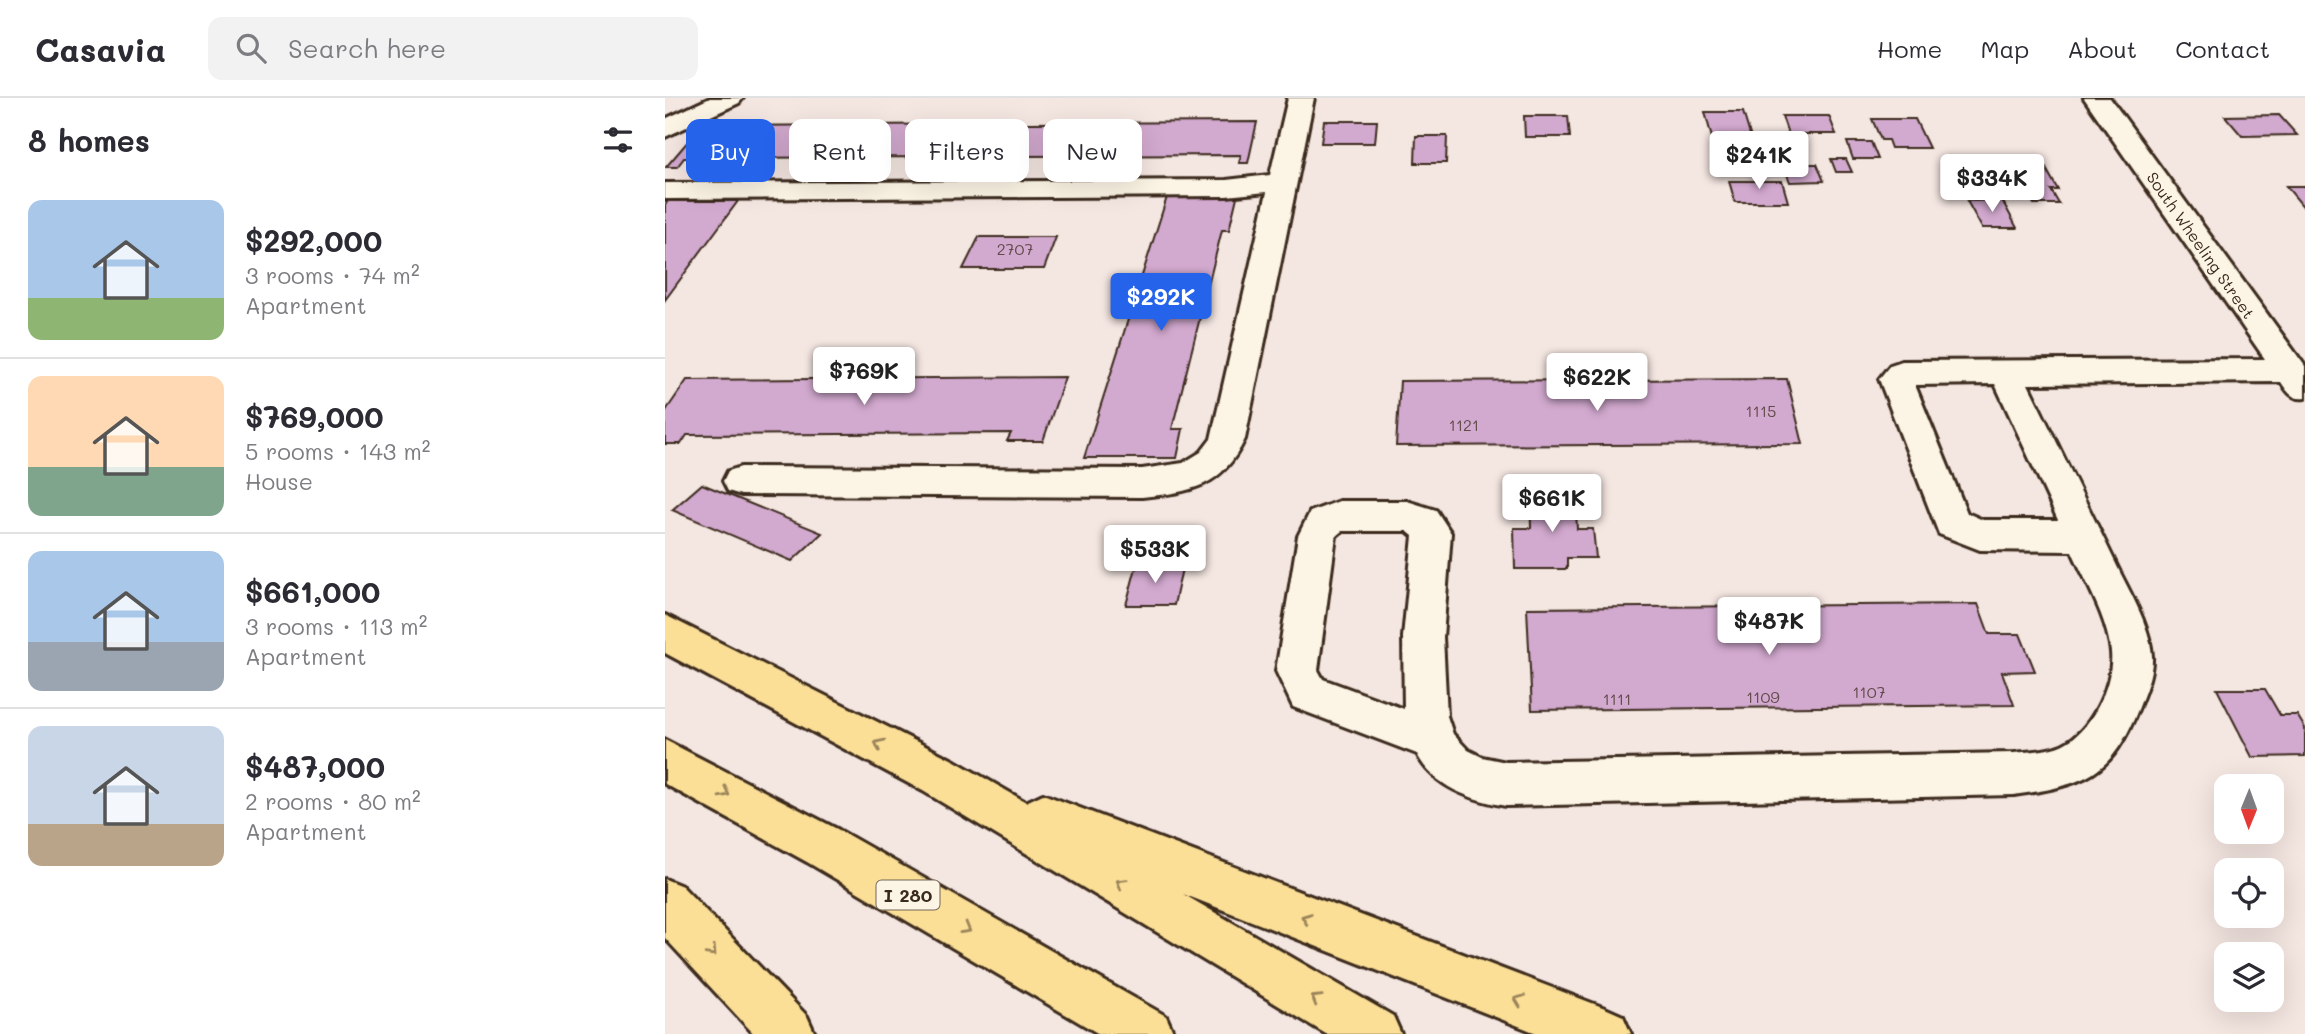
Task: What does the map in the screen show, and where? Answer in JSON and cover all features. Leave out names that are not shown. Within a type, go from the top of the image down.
[{"type":"highway","points":[[665,633],[939,776],[1375,1034]]},
{"type":"highway","name":"I 280","points":[[665,761],[824,846],[1148,1034]]},
{"type":"highway","points":[[939,776],[1605,1034]]},
{"type":"highway","points":[[665,903],[789,1034]]},
{"type":"street","points":[[665,129],[730,98]]},
{"type":"street","points":[[741,481],[1142,483],[1172,480],[1203,472],[1217,460],[1228,439],[1301,98]]},
{"type":"street","name":"South Wheeling Street","points":[[2097,98],[2297,381]]},
{"type":"street","points":[[665,191],[1226,188],[1278,182],[1285,176]]},
{"type":"street","points":[[2084,536],[1980,535],[1952,523],[1896,379],[1902,373],[2006,372],[2297,381]]},
{"type":"street","points":[[1432,739],[1422,683],[1432,533],[1423,521],[1408,516],[1339,516],[1323,523],[1317,536],[1297,671],[1308,693],[1432,739],[1455,766],[1481,781],[1506,784],[2014,774],[2058,768],[2088,756],[2111,727],[2127,682],[2132,653],[2084,536],[2006,372]]},
{"type":"building","points":[[1705,112],[1743,112],[1754,148],[1731,148],[1729,142],[1713,142]]},
{"type":"building","points":[[2279,115],[2297,135],[2242,136],[2225,116]]},
{"type":"building","points":[[1524,116],[1568,116],[1570,137],[1525,137]]},
{"type":"building","points":[[1782,116],[1829,116],[1836,134],[1788,134]]},
{"type":"building","points":[[1872,119],[1915,119],[1929,148],[1891,148],[1888,140],[1881,140]]},
{"type":"building","points":[[1324,121],[1377,121],[1375,143],[1321,143]]},
{"type":"building","points":[[1142,122],[1257,122],[1248,163],[1239,163],[1241,155],[1142,155]]},
{"type":"building","points":[[1029,123],[1043,123],[1043,156],[1029,156]]},
{"type":"building","points":[[775,125],[789,125],[789,158],[775,158]]},
{"type":"building","points":[[891,125],[905,125],[905,157],[891,157]]},
{"type":"building","points":[[1416,136],[1447,136],[1446,163],[1415,163]]},
{"type":"building","points":[[1847,142],[1871,142],[1878,159],[1853,159]]},
{"type":"building","points":[[686,144],[686,158],[677,167],[666,167]]},
{"type":"building","points":[[1977,155],[2001,155],[2006,165],[2044,165],[2058,190],[2051,190],[2059,204],[2034,204],[2024,186],[1993,186]]},
{"type":"building","points":[[1831,159],[1846,159],[1852,172],[1836,172]]},
{"type":"building","points":[[1783,164],[1817,164],[1824,181],[1790,182]]},
{"type":"building","points":[[1729,181],[1782,181],[1788,202],[1735,202]]},
{"type":"building","points":[[2286,186],[2305,186],[2305,209]]},
{"type":"building","points":[[1167,197],[1237,197],[1229,230],[1222,230],[1172,429],[1183,429],[1177,458],[1084,458]]},
{"type":"building","points":[[2002,200],[2017,228],[1982,228],[1967,201]]},
{"type":"building","points":[[668,201],[738,201],[665,300],[665,205]]},
{"type":"building","points":[[979,237],[1056,237],[1044,269],[963,269]]},
{"type":"building","points":[[1065,377],[1043,441],[1007,441],[1011,433],[687,435],[681,444],[665,444],[665,412],[687,380]]},
{"type":"building","points":[[1787,379],[1803,444],[1396,446],[1400,381]]},
{"type":"building","points":[[702,484],[822,533],[792,561],[672,510]]},
{"type":"building","points":[[1530,493],[1575,493],[1577,529],[1593,529],[1596,558],[1567,558],[1567,569],[1515,569],[1514,528],[1531,528]]},
{"type":"building","points":[[1137,564],[1183,564],[1174,605],[1126,605]]},
{"type":"building","points":[[1978,604],[1989,634],[2020,634],[2035,671],[2002,672],[2014,705],[1532,710],[1527,608]]},
{"type":"building","points":[[2217,689],[2265,689],[2280,715],[2297,715],[2305,728],[2305,756],[2252,757]]}]
